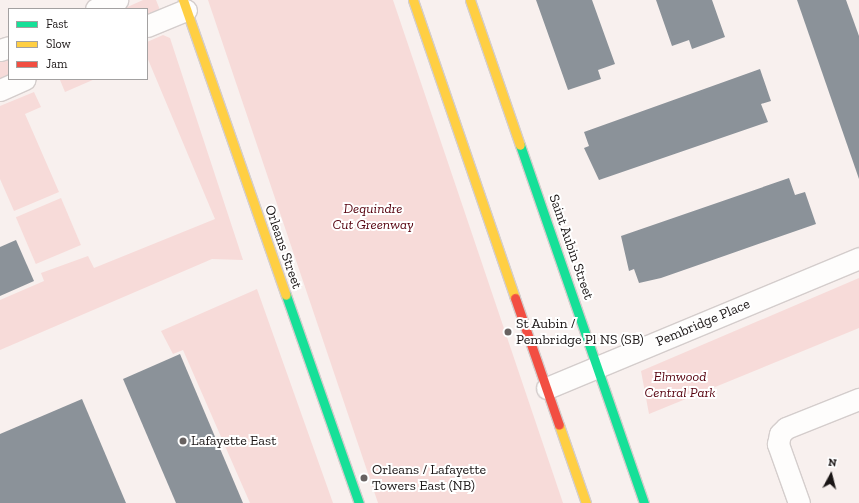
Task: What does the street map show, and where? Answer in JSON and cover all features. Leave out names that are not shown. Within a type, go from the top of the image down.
[{"type":"main road","points":[[413,0],[586,503]]},
{"type":"main road","name":"Saint Aubin Street","points":[[470,0],[644,503]]},
{"type":"main road","name":"Orleans Street","points":[[184,5],[359,503]]},
{"type":"street","points":[[98,8],[117,0]]},
{"type":"street","points":[[148,25],[184,5]]},
{"type":"street","points":[[0,90],[23,80]]},
{"type":"street","name":"Pembridge Place","points":[[547,388],[859,258]]},
{"type":"street","points":[[799,503],[778,444],[780,434],[786,428],[859,399]]},
{"type":"green space","points":[[143,0],[156,0],[160,10],[148,15],[148,8],[125,8]]},
{"type":"green space","name":"Dequindre Cut Greenway","points":[[208,0],[393,0],[563,503],[378,503]]},
{"type":"green space","points":[[163,35],[170,38],[243,260],[212,259],[0,350],[0,300],[44,281],[41,273],[88,256],[94,268],[215,219],[148,59],[148,42]]},
{"type":"green space","points":[[8,58],[8,75],[0,79],[0,62]]},
{"type":"green space","points":[[60,80],[93,80],[65,92]]},
{"type":"green space","points":[[34,92],[41,107],[25,114],[59,192],[14,211],[0,179],[0,106]]},
{"type":"green space","points":[[61,198],[81,245],[36,264],[16,217]]},
{"type":"green space","name":"Elmwood Central Park","points":[[859,278],[859,328],[649,414],[641,371]]},
{"type":"green space","points":[[257,289],[333,503],[250,503],[183,350],[173,354],[161,331]]},
{"type":"building","points":[[536,0],[592,0],[615,64],[598,70],[601,79],[568,90]]},
{"type":"building","points":[[656,0],[712,0],[725,37],[692,49],[689,40],[672,46]]},
{"type":"building","points":[[797,0],[846,0],[859,36],[859,179]]},
{"type":"building","points":[[760,69],[771,101],[761,104],[768,122],[599,180],[584,148],[589,146],[584,132]]},
{"type":"building","points":[[789,178],[795,195],[805,192],[816,224],[661,278],[639,283],[634,269],[629,271],[621,236]]},
{"type":"building","points":[[16,240],[34,281],[0,296],[0,247]]},
{"type":"building","name":"Lafayette East","points":[[180,354],[243,503],[176,503],[123,379]]},
{"type":"building","points":[[82,399],[126,503],[0,503],[0,434]]},
{"type":"traffic: fast","points":[[520,145],[644,503]]},
{"type":"traffic: fast","points":[[286,295],[359,503]]},
{"type":"traffic: slow","points":[[183,0],[286,295]]},
{"type":"traffic: slow","points":[[413,0],[515,298]]},
{"type":"traffic: slow","points":[[470,0],[520,145]]},
{"type":"traffic: slow","points":[[559,425],[586,503]]},
{"type":"traffic: jam","points":[[515,298],[559,425]]},
{"type":"place","name":"St Aubin / Pembridge Pl NS (SB)","points":[[508,332]]},
{"type":"place","name":"Lafayette East","points":[[183,441]]},
{"type":"place","name":"Orleans / Lafayette Towers East (NB)","points":[[364,478]]}]
